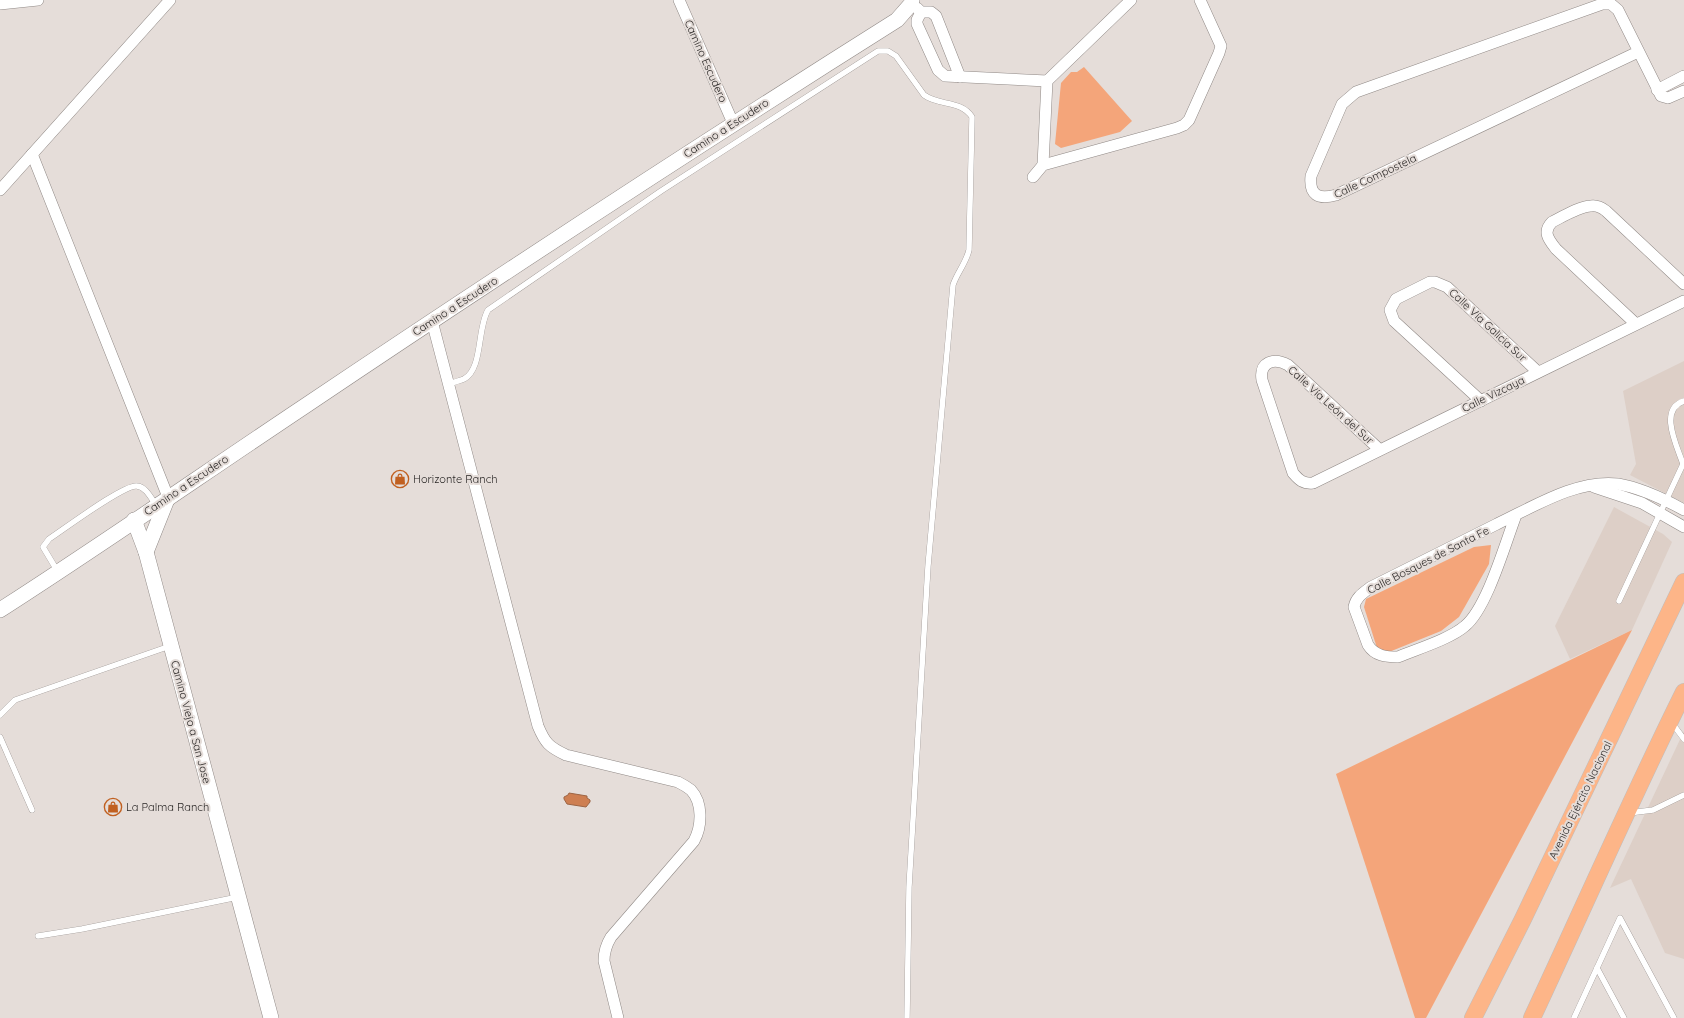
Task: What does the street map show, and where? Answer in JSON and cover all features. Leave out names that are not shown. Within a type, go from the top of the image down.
[{"type":"main road","name":"Avenida Ejército Nacional","points":[[1473,1018],[1684,582]]},
{"type":"main road","points":[[1532,1018],[1582,911],[1625,813],[1684,692]]},
{"type":"street","points":[[0,4],[38,0]]},
{"type":"street","points":[[0,190],[170,0]]},
{"type":"street","name":"Camino Escudero","points":[[679,0],[734,123]]},
{"type":"street","points":[[1043,165],[1047,81],[1131,0]]},
{"type":"street","points":[[1033,177],[1043,165],[1177,128],[1184,125],[1189,120],[1221,46],[1200,0]]},
{"type":"street","name":"Calle Compostela","points":[[1638,52],[1336,195],[1321,197],[1316,195],[1312,189],[1310,184],[1311,176],[1342,104],[1356,92],[1607,4],[1611,4],[1618,10],[1657,90]]},
{"type":"street","points":[[960,77],[936,16],[931,12],[915,6],[917,24],[938,70],[945,76],[960,77],[1047,81]]},
{"type":"street","name":"Camino a Escudero","points":[[0,610],[59,572],[432,320],[734,123],[896,20],[915,6]]},
{"type":"street","points":[[1684,76],[1657,90],[1661,96],[1668,98],[1684,91]]},
{"type":"street","points":[[32,154],[162,501],[146,552]]},
{"type":"street","points":[[1636,324],[1556,249],[1548,238],[1546,232],[1548,226],[1552,222],[1584,207],[1598,207],[1606,211],[1684,284]]},
{"type":"street","name":"Calle Vía Galicia Sur","points":[[1481,401],[1394,321],[1390,310],[1396,300],[1430,282],[1435,282],[1447,287],[1538,372]]},
{"type":"street","name":"Calle Vizcaya","points":[[1302,482],[1306,484],[1313,483],[1684,301]]},
{"type":"street","points":[[432,320],[538,726],[544,740],[552,748],[566,755],[678,782],[691,790],[696,797],[701,819],[700,827],[694,841],[611,937],[607,944],[604,953],[604,961],[618,1018]]},
{"type":"street","name":"Calle Vía León del Sur","points":[[1302,482],[1293,473],[1262,380],[1261,371],[1266,364],[1276,361],[1288,365],[1380,450]]},
{"type":"street","name":"Calle Bosques de Santa Fe","points":[[1516,515],[1484,599],[1476,615],[1464,628],[1398,657],[1379,655],[1371,651],[1354,607],[1358,598],[1371,587],[1516,515],[1563,493],[1589,485],[1618,484],[1666,500],[1684,510]]},
{"type":"street","points":[[1589,485],[1642,504],[1684,527]]},
{"type":"street","name":"Camino Viejo a San Jose","points":[[134,520],[146,552],[271,1018]]},
{"type":"lane","points":[[449,384],[464,379],[474,367],[482,323],[488,310],[661,191],[878,51],[888,51],[896,56],[924,95],[930,100],[962,107],[968,110],[972,117],[969,250],[967,258],[958,272],[953,286],[928,566],[909,887],[907,1018]]},
{"type":"lane","points":[[1619,601],[1683,463],[1671,429],[1670,419],[1674,408],[1684,401]]},
{"type":"lane","points":[[59,572],[43,547],[50,539],[99,505],[127,488],[134,486],[144,489],[162,501]]},
{"type":"lane","points":[[0,715],[15,700],[171,646]]},
{"type":"lane","points":[[1670,721],[1684,739]]},
{"type":"lane","points":[[0,737],[32,810]]},
{"type":"lane","points":[[1625,813],[1653,810],[1684,795]]},
{"type":"lane","points":[[38,936],[82,929],[238,897]]},
{"type":"lane","points":[[1575,1017],[1620,918],[1674,1018]]},
{"type":"lane","points":[[1597,968],[1624,1018]]},
{"type":"shaded area","points":[[1084,67],[1132,121],[1120,132],[1061,148],[1055,144],[1061,83],[1071,72],[1077,72]]},
{"type":"shaded area","points":[[1684,361],[1684,503],[1630,475],[1636,464],[1623,391]]},
{"type":"shaded area","points":[[1614,507],[1663,534],[1672,542],[1632,630],[1570,659],[1555,626]]},
{"type":"shaded area","points":[[1491,545],[1489,564],[1459,617],[1441,631],[1389,652],[1377,648],[1364,607],[1366,599],[1474,547]]},
{"type":"shaded area","points":[[1632,630],[1426,1018],[1415,1018],[1336,774]]},
{"type":"shaded area","points":[[1684,731],[1684,959],[1665,953],[1631,879],[1610,888]]},
{"type":"shaded area","points":[[569,793],[587,796],[590,802],[586,807],[567,804],[564,797]]},
{"type":"place","name":"Horizonte Ranch","points":[[400,479]]},
{"type":"place","name":"La Palma Ranch","points":[[113,807]]}]
